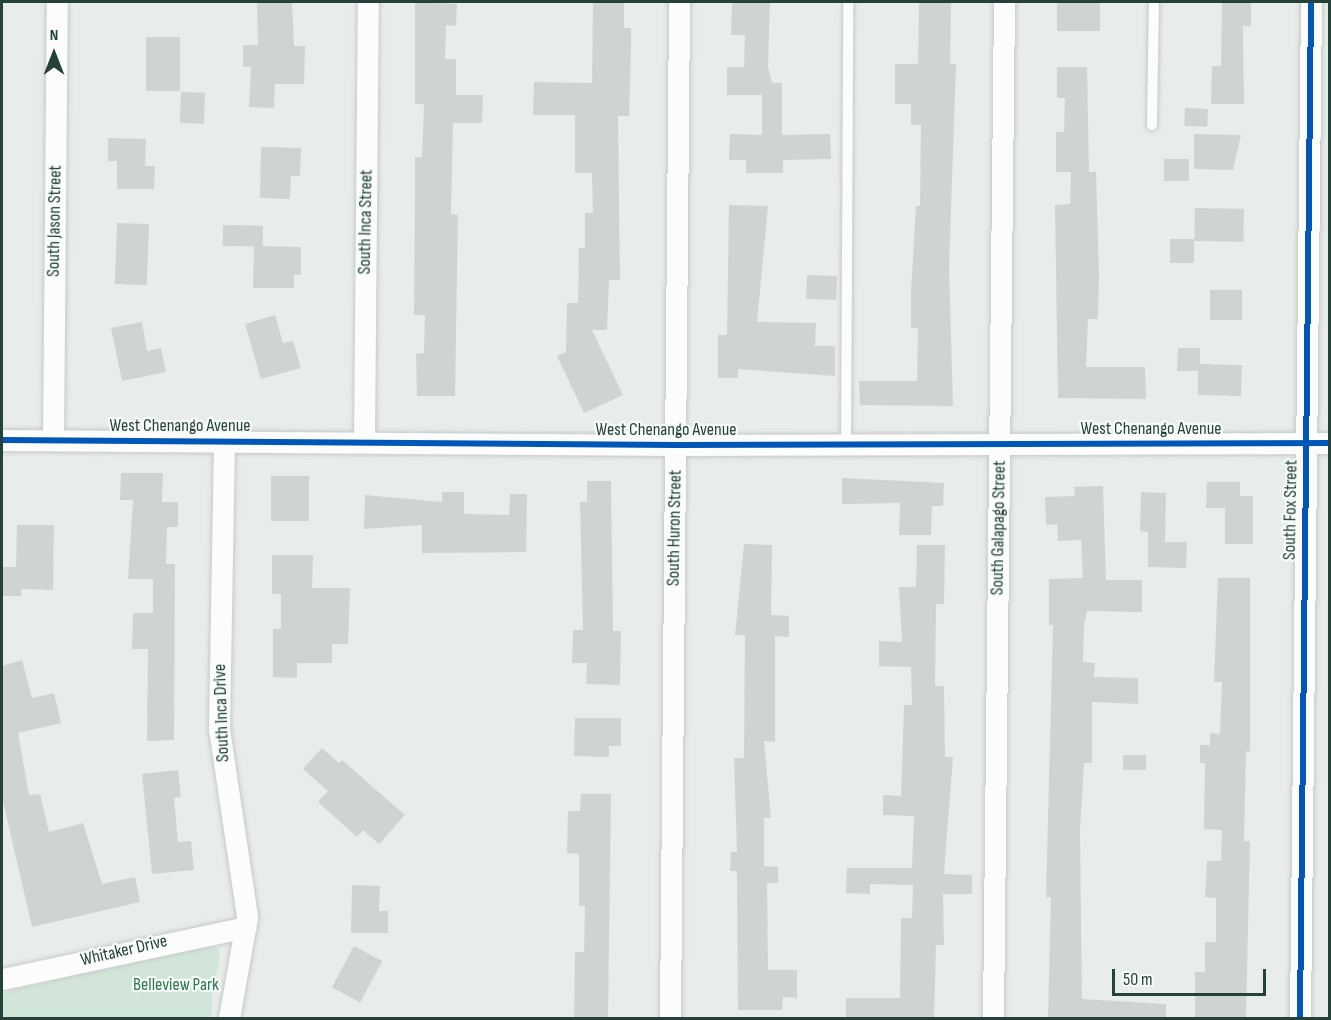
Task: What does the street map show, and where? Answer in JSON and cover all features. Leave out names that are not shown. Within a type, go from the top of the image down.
[{"type":"street","name":"South Jason Street","points":[[53,440],[57,2]]},
{"type":"street","name":"South Inca Street","points":[[364,442],[368,2]]},
{"type":"street","name":"South Huron Street","points":[[670,1018],[679,2]]},
{"type":"street","name":"South Galapago Street","points":[[993,1018],[1004,2]]},
{"type":"street","name":"South Fox Street","points":[[1300,1018],[1311,2]]},
{"type":"street","name":"West Chenango Avenue","points":[[2,440],[676,445],[1329,443]]},
{"type":"street","name":"South Inca Drive","points":[[224,441],[219,729],[245,888],[246,927],[230,1018]]},
{"type":"street","name":"Whitaker Drive","points":[[2,979],[246,927]]},
{"type":"lane","points":[[846,445],[848,2]]},
{"type":"lane","points":[[1152,124],[1154,2]]},
{"type":"green space","name":"Belleview Park","points":[[203,945],[218,948],[220,957],[212,993],[212,1018],[2,1018],[2,993]]},
{"type":"building","points":[[257,2],[292,2],[294,46],[305,46],[304,84],[275,84],[274,108],[249,107],[251,67],[243,67],[243,45],[258,45]]},
{"type":"building","points":[[415,2],[457,4],[456,26],[446,25],[445,59],[456,59],[456,95],[483,95],[482,123],[453,123],[451,214],[458,215],[455,396],[417,396],[416,354],[424,353],[425,315],[414,315],[415,157],[422,157],[424,104],[415,104]]},
{"type":"building","points":[[593,2],[624,2],[624,28],[631,28],[631,49],[629,116],[618,116],[620,280],[609,280],[607,330],[592,330],[623,395],[584,413],[557,356],[566,352],[567,303],[578,303],[579,248],[585,248],[585,213],[593,213],[592,173],[575,173],[575,115],[533,115],[534,82],[592,83]]},
{"type":"building","points":[[732,2],[770,2],[768,67],[772,83],[782,83],[782,135],[830,134],[831,159],[783,160],[783,173],[746,173],[746,160],[729,160],[730,134],[762,135],[762,95],[727,95],[727,67],[744,67],[745,35],[731,35]]},
{"type":"building","points":[[919,2],[951,2],[950,64],[956,64],[949,267],[953,406],[860,405],[859,381],[917,381],[918,328],[911,328],[911,293],[916,206],[920,206],[921,125],[911,125],[911,104],[895,104],[895,64],[918,64]]},
{"type":"building","points":[[1057,2],[1100,2],[1100,31],[1057,31]]},
{"type":"building","points":[[1222,2],[1251,2],[1251,26],[1243,26],[1244,104],[1211,104],[1212,66],[1221,66]]},
{"type":"building","points":[[146,37],[180,37],[180,91],[146,91]]},
{"type":"building","points":[[1057,67],[1087,67],[1089,172],[1096,172],[1099,275],[1098,319],[1088,319],[1086,367],[1145,367],[1146,399],[1058,398],[1055,205],[1070,204],[1071,172],[1056,172],[1056,132],[1064,132],[1065,98],[1057,98]]},
{"type":"building","points":[[181,92],[205,93],[204,124],[180,123]]},
{"type":"building","points":[[1185,108],[1208,109],[1207,127],[1184,126]]},
{"type":"building","points":[[1194,134],[1241,135],[1233,170],[1194,169]]},
{"type":"building","points":[[108,138],[146,139],[145,166],[155,166],[154,189],[117,189],[117,161],[108,161]]},
{"type":"building","points":[[261,147],[301,148],[300,176],[291,176],[290,199],[260,198]]},
{"type":"building","points":[[1164,159],[1189,159],[1189,181],[1164,181]]},
{"type":"building","points":[[729,205],[768,206],[757,322],[816,323],[815,346],[835,346],[835,376],[738,369],[738,378],[718,378],[718,335],[727,335]]},
{"type":"building","points":[[1195,208],[1244,209],[1243,242],[1194,241]]},
{"type":"building","points":[[117,223],[149,224],[147,285],[115,284]]},
{"type":"building","points":[[223,225],[263,226],[263,247],[223,246]]},
{"type":"building","points":[[1170,239],[1194,239],[1194,263],[1170,263]]},
{"type":"building","points":[[254,246],[301,247],[301,275],[294,275],[294,288],[253,288]]},
{"type":"building","points":[[807,275],[837,276],[836,300],[806,299]]},
{"type":"building","points":[[1210,290],[1242,290],[1242,320],[1210,320]]},
{"type":"building","points":[[275,315],[283,343],[293,341],[301,368],[261,379],[245,324]]},
{"type":"building","points":[[142,322],[147,351],[161,348],[166,372],[122,381],[111,328]]},
{"type":"building","points":[[1178,348],[1200,348],[1200,364],[1242,365],[1241,396],[1198,395],[1198,371],[1177,371]]},
{"type":"building","points":[[121,473],[163,473],[162,502],[178,502],[178,527],[167,527],[166,564],[175,564],[174,740],[147,741],[148,649],[132,649],[133,613],[153,613],[153,579],[128,579],[133,500],[120,500]]},
{"type":"building","points":[[271,476],[309,476],[309,521],[271,521]]},
{"type":"building","points":[[842,478],[944,483],[943,506],[932,506],[931,535],[899,535],[900,503],[842,504]]},
{"type":"building","points":[[587,481],[611,481],[613,631],[621,631],[620,685],[586,684],[587,663],[572,663],[573,630],[583,630],[580,502],[587,502]]},
{"type":"building","points":[[1207,482],[1240,482],[1240,496],[1253,496],[1253,544],[1225,544],[1225,508],[1206,508]]},
{"type":"building","points":[[1103,486],[1106,580],[1142,580],[1142,612],[1087,611],[1084,625],[1083,662],[1095,663],[1094,677],[1138,678],[1138,704],[1092,702],[1092,763],[1084,763],[1080,830],[1082,999],[1166,1004],[1166,1018],[1048,1018],[1051,897],[1046,897],[1053,625],[1049,625],[1049,579],[1083,578],[1081,540],[1058,541],[1057,524],[1046,525],[1045,497],[1075,496],[1074,487]]},
{"type":"building","points":[[442,492],[464,492],[464,514],[509,515],[510,494],[527,494],[526,552],[422,553],[422,525],[364,529],[365,495],[442,502]]},
{"type":"building","points":[[1141,492],[1166,493],[1165,542],[1187,542],[1186,568],[1148,567],[1148,532],[1140,531]]},
{"type":"building","points":[[17,525],[54,525],[53,590],[21,589],[21,596],[2,596],[2,567],[16,567]]},
{"type":"building","points":[[744,544],[772,545],[771,615],[789,616],[789,637],[775,636],[775,742],[764,741],[771,818],[764,818],[764,866],[778,867],[778,883],[767,883],[768,970],[797,970],[797,998],[783,997],[782,1010],[738,1010],[737,871],[730,871],[731,852],[737,852],[734,758],[744,758],[745,635],[735,635]]},
{"type":"building","points":[[917,545],[945,545],[944,604],[936,604],[935,686],[944,686],[945,757],[953,757],[944,874],[972,875],[972,894],[943,894],[944,945],[936,945],[934,1018],[846,1018],[846,998],[900,998],[901,918],[912,918],[913,885],[870,884],[870,894],[846,893],[847,868],[912,868],[914,816],[883,815],[883,795],[901,796],[904,705],[912,705],[911,667],[879,666],[879,641],[902,642],[899,587],[916,587]]},
{"type":"building","points":[[272,555],[313,555],[312,588],[350,588],[348,644],[332,644],[332,663],[297,663],[297,678],[273,677],[273,629],[281,629],[281,594],[272,594]]},
{"type":"building","points":[[1218,578],[1250,578],[1250,752],[1246,751],[1244,841],[1250,841],[1246,1018],[1195,1018],[1195,972],[1205,972],[1205,942],[1216,942],[1216,898],[1205,897],[1207,861],[1221,861],[1222,830],[1204,829],[1205,763],[1200,763],[1200,745],[1210,745],[1210,733],[1220,734],[1222,682],[1214,682]]},
{"type":"building","points":[[22,660],[32,698],[54,693],[61,723],[18,733],[29,795],[40,794],[49,832],[83,823],[102,884],[135,877],[140,902],[32,927],[2,797],[2,666]]},
{"type":"building","points":[[575,718],[621,718],[621,746],[609,746],[609,757],[574,756]]},
{"type":"building","points":[[322,748],[339,763],[342,760],[405,815],[379,844],[363,830],[357,837],[318,802],[328,791],[303,769]]},
{"type":"building","points":[[1123,755],[1146,755],[1146,770],[1123,770]]},
{"type":"building","points":[[178,770],[181,797],[174,798],[178,842],[191,841],[194,870],[152,874],[142,774]]},
{"type":"building","points":[[581,794],[611,794],[608,1018],[574,1018],[575,952],[584,952],[585,906],[579,906],[579,854],[567,853],[568,811],[580,811]]},
{"type":"building","points":[[352,885],[380,886],[379,911],[388,911],[388,933],[351,933]]},
{"type":"building","points":[[354,946],[382,961],[360,1003],[332,987]]},
{"type":"cycle path","points":[[1300,1018],[1311,2]]},
{"type":"cycle path","points":[[2,440],[676,445],[1330,443]]}]
